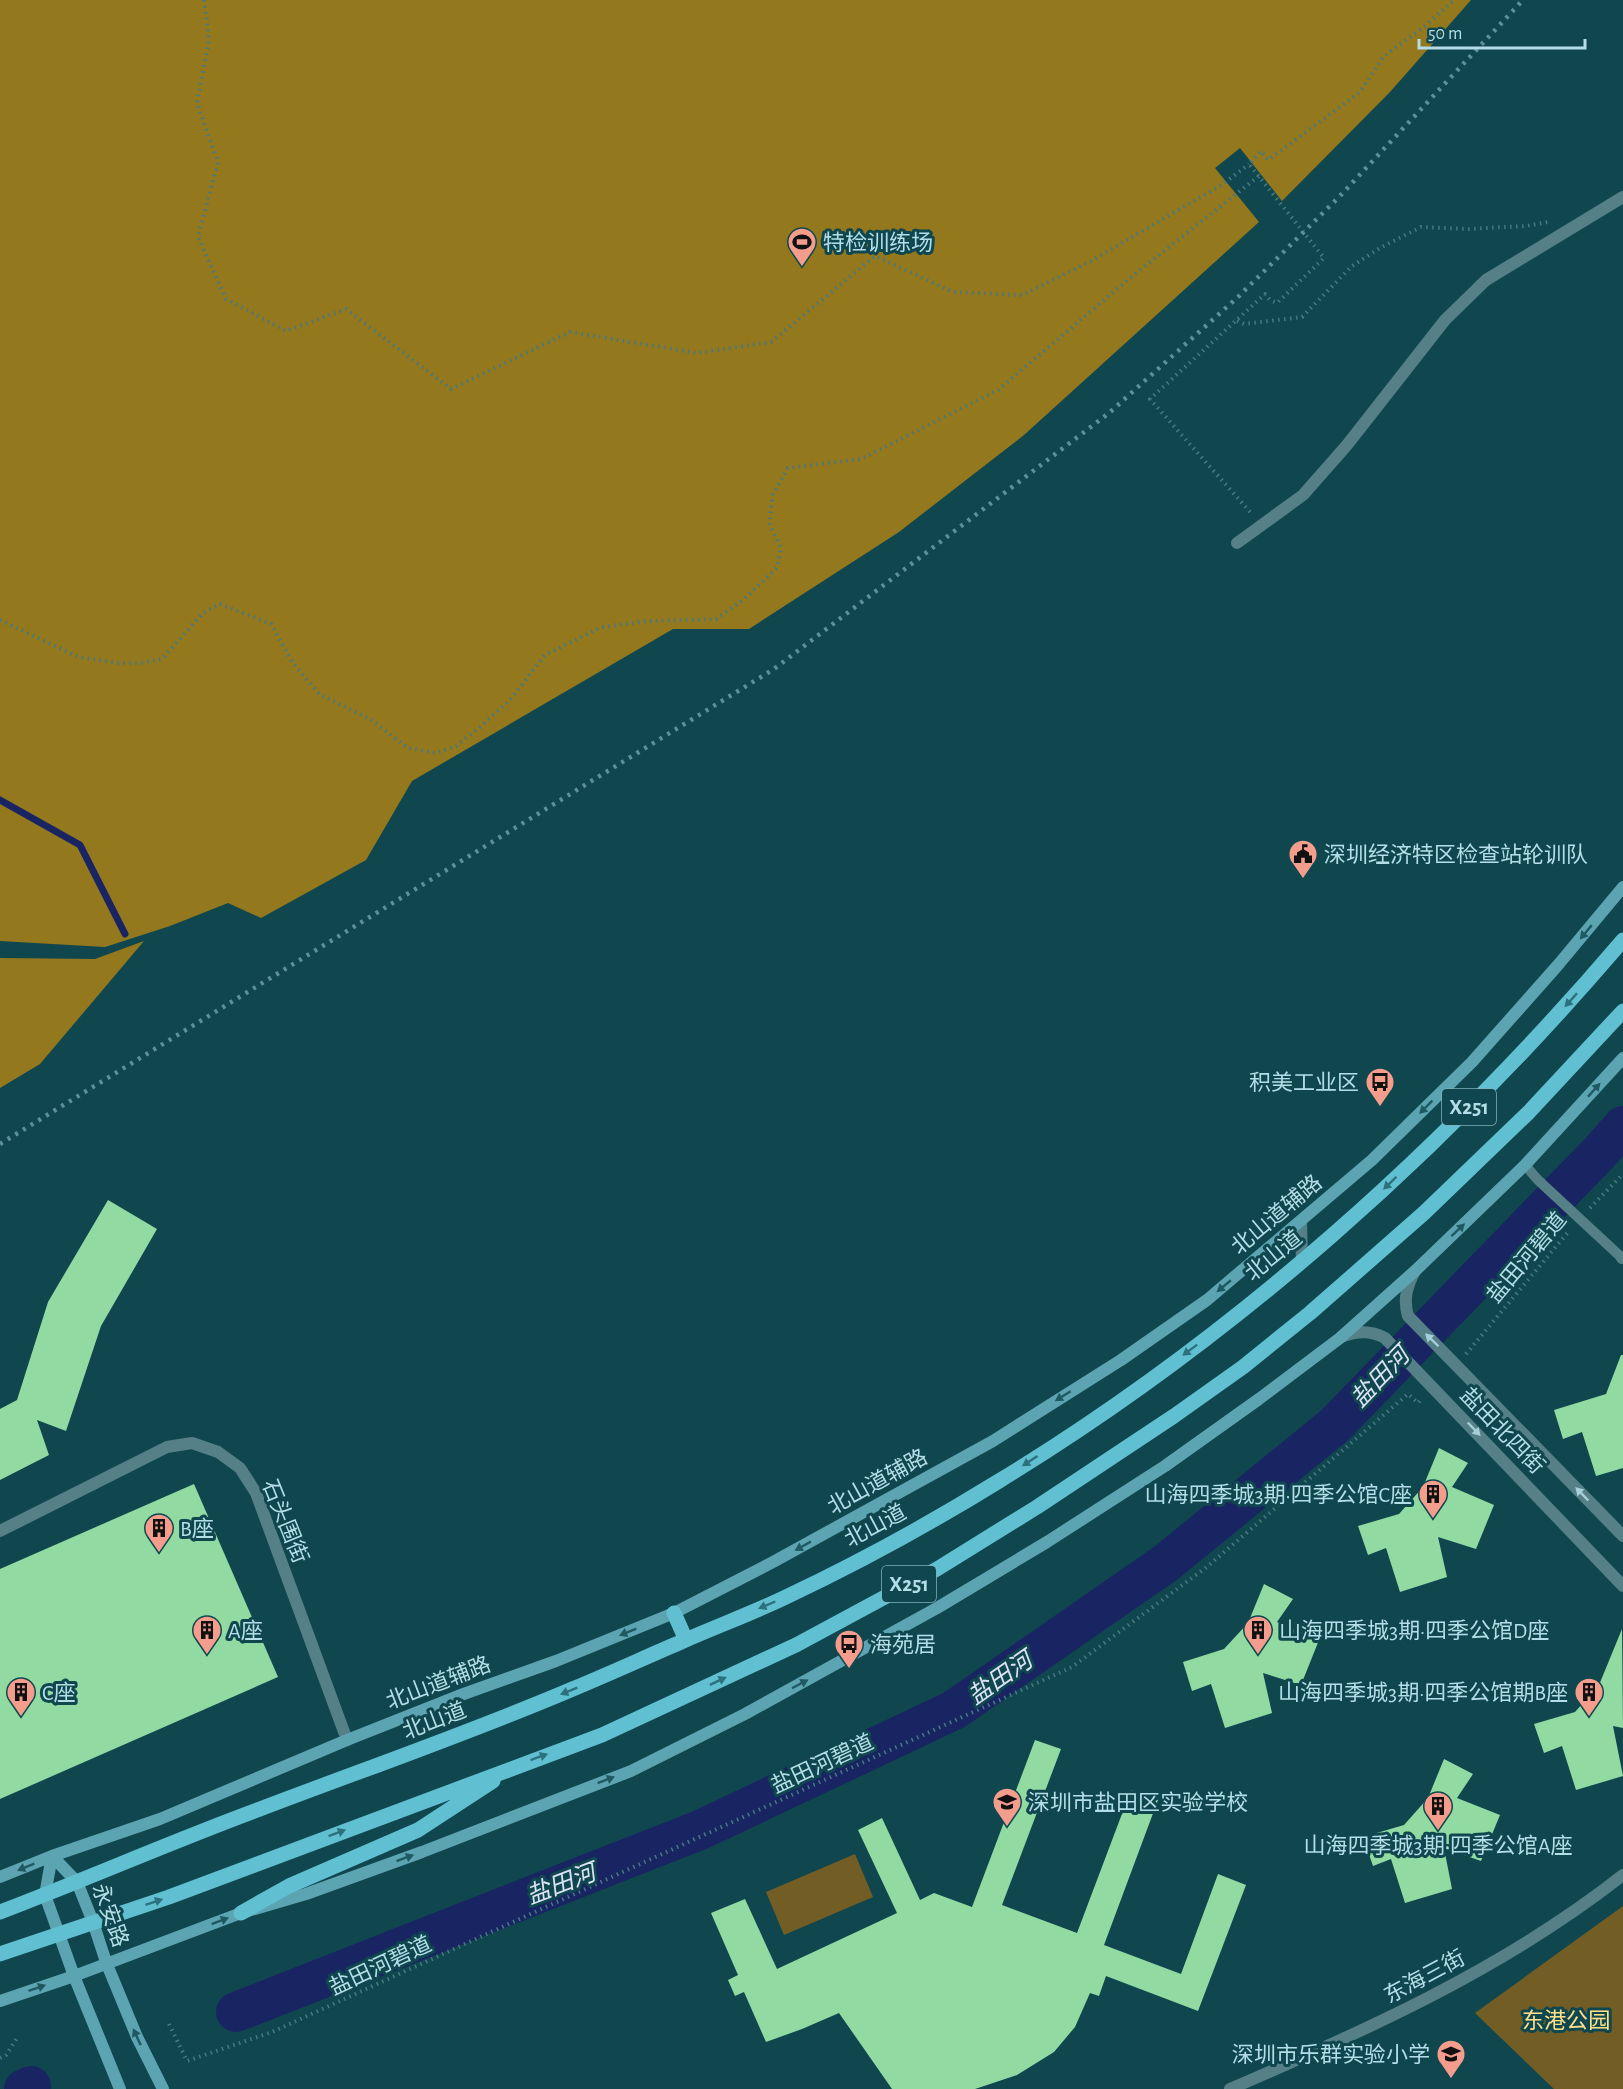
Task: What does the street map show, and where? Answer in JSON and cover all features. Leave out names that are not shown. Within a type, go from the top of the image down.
[{"type":"main road","name":"北山道","points":[[0,1912],[186,1836],[541,1702],[686,1640],[787,1596],[886,1545],[999,1481],[1110,1409],[1195,1347],[1302,1262],[1383,1190],[1496,1082],[1623,940]]},
{"type":"main road","name":"X251","points":[[0,1954],[169,1897],[514,1766],[602,1735],[796,1645],[937,1569],[1037,1507],[1174,1416],[1310,1313],[1424,1214],[1529,1112],[1623,1011]]},
{"type":"main road","points":[[674,1613],[686,1640]]},
{"type":"main road","points":[[241,1912],[289,1886],[418,1830],[514,1766]]},
{"type":"street","points":[[1237,543],[1303,495],[1347,445],[1444,320],[1478,288],[1493,275],[1623,197]]},
{"type":"street","name":"北山道辅路","points":[[0,1877],[52,1856],[160,1819],[347,1740],[458,1696],[556,1661],[674,1613],[794,1551],[993,1440],[1121,1360],[1197,1306],[1372,1160],[1472,1062],[1623,887]]},
{"type":"street","points":[[0,2001],[74,1976],[241,1912],[306,1894],[422,1852],[631,1771],[746,1714],[937,1608],[1047,1542],[1165,1466],[1340,1338],[1416,1270],[1525,1165],[1623,1058]]},
{"type":"street","points":[[1301,1221],[1302,1262]]},
{"type":"street","name":"盐田北四街","points":[[1416,1270],[1406,1293],[1405,1303],[1408,1316],[1623,1536]]},
{"type":"street","name":"盐田北四街","points":[[1340,1338],[1354,1332],[1377,1334],[1386,1338],[1623,1586]]},
{"type":"street","name":"石头围街","points":[[0,1531],[167,1447],[192,1443],[218,1452],[240,1468],[256,1493],[347,1740]]},
{"type":"street","points":[[52,1856],[45,1895],[74,1976],[120,2089]]},
{"type":"street","name":"永安路","points":[[52,1856],[77,1882],[106,1962],[137,2037],[163,2089]]},
{"type":"street","name":"东海三街","points":[[1230,2089],[1332,2045],[1479,1971],[1574,1911],[1623,1875]]},
{"type":"lane","points":[[1525,1165],[1538,1180],[1622,1258]]},
{"type":"path","points":[[204,0],[209,39],[197,103],[218,162],[198,237],[226,299],[286,331],[346,309],[451,389],[570,332],[697,353],[771,342],[875,256],[953,292],[1022,294],[1091,261],[1223,184],[1249,164],[1261,151],[1268,160],[1360,92],[1384,56],[1425,26],[1454,0]]},
{"type":"path","points":[[1249,164],[1324,258],[1277,303],[1265,294],[1150,399],[1262,525]]},
{"type":"path","points":[[0,620],[78,657],[118,663],[141,663],[162,659],[203,613],[220,604],[270,624],[294,663],[319,694],[370,719],[408,748],[436,753],[456,746],[510,700],[545,655],[571,642],[602,627],[647,621],[717,619],[743,600],[777,568],[781,548],[769,522],[773,494],[788,468],[861,459],[998,390],[1145,266],[1259,176]]},
{"type":"path","points":[[1237,321],[1244,324],[1302,317],[1352,266],[1380,248],[1421,227],[1468,229],[1526,226],[1559,220],[1575,226]]},
{"type":"path","name":"盐田河碧道","points":[[1457,1364],[1576,1215],[1623,1174]]},
{"type":"path","name":"盐田河碧道","points":[[168,2024],[188,2061],[272,2032],[1072,1667],[1208,1566],[1408,1394]]},
{"type":"path","points":[[0,2058],[6,2055],[17,2038]]},
{"type":"green space","points":[[855,1854],[873,1897],[784,1935],[766,1892]]},
{"type":"green space","name":"东港公园","points":[[1623,1906],[1623,2089],[1554,2089],[1475,2013]]},
{"type":"shaded area","points":[[0,0],[1471,0],[1390,92],[1282,201],[1240,148],[1215,168],[1259,222],[1024,435],[899,532],[749,629],[673,629],[412,781],[366,860],[261,918],[228,903],[170,926],[105,947],[0,941]]},
{"type":"shaded area","points":[[144,941],[40,1064],[0,1088],[0,958],[95,959]]},
{"type":"building","points":[[108,1200],[157,1229],[101,1326],[66,1431],[37,1420],[49,1455],[0,1480],[0,1409],[17,1400],[48,1302]]},
{"type":"building","points":[[1621,1355],[1623,1355],[1623,1468],[1596,1476],[1582,1432],[1563,1439],[1554,1410],[1606,1394]]},
{"type":"building","name":"山海四季城3期·四季公馆C座","points":[[1439,1448],[1468,1463],[1452,1487],[1494,1505],[1476,1549],[1438,1537],[1447,1577],[1400,1592],[1386,1548],[1368,1555],[1358,1526],[1399,1514],[1423,1487]]},
{"type":"building","points":[[194,1484],[278,1677],[0,1799],[0,1569]]},
{"type":"building","name":"山海四季城3期·四季公馆D座","points":[[1264,1584],[1293,1599],[1277,1622],[1319,1640],[1301,1685],[1263,1673],[1272,1713],[1225,1728],[1211,1684],[1192,1691],[1183,1662],[1224,1649],[1248,1623]]},
{"type":"building","name":"山海四季城3期·四季公馆期B座","points":[[1622,1629],[1623,1728],[1613,1726],[1623,1776],[1576,1790],[1562,1746],[1544,1753],[1534,1724],[1575,1712],[1599,1685]]},
{"type":"building","points":[[1035,1740],[1061,1749],[1002,1905],[1077,1933],[1131,1790],[1158,1800],[1104,1945],[1181,1974],[1218,1874],[1246,1885],[1198,2011],[1106,1976],[1099,1996],[1090,1993],[1075,2027],[1054,2052],[1017,2075],[975,2089],[892,2089],[839,2013],[766,2042],[744,1992],[735,1996],[728,1980],[738,1975],[711,1913],[745,1899],[777,1969],[897,1913],[858,1830],[882,1818],[920,1900],[934,1893],[972,1907]]},
{"type":"building","name":"山海四季城3期·四季公馆A座","points":[[1444,1759],[1473,1774],[1457,1798],[1500,1815],[1481,1861],[1444,1848],[1452,1889],[1405,1903],[1391,1859],[1373,1866],[1363,1837],[1404,1825],[1428,1798]]},
{"type":"waterway","points":[[0,800],[80,845],[125,934]]},
{"type":"waterway","name":"盐田河","points":[[236,2012],[700,1830],[954,1710],[1166,1563],[1335,1425],[1623,1126]]},
{"type":"waterway","name":"盐田河","points":[[24,2089],[31,2086]]},
{"type":"railway","points":[[0,1144],[774,669],[1109,413],[1238,297],[1339,197],[1523,0]]},
{"type":"place","name":"特检训练场","points":[[802,268]]},
{"type":"place","name":"深圳经济特区检查站轮训队","points":[[1303,880]]},
{"type":"place","name":"积美工业区","points":[[1380,1108]]},
{"type":"place","name":"山海四季城3期·四季公馆C座","points":[[1433,1520]]},
{"type":"place","name":"B座","points":[[159,1554]]},
{"type":"place","name":"A座","points":[[207,1656]]},
{"type":"place","name":"山海四季城3期·四季公馆D座","points":[[1258,1656]]},
{"type":"place","name":"海苑居","points":[[849,1670]]},
{"type":"place","name":"C座","points":[[21,1718]]},
{"type":"place","name":"山海四季城3期·四季公馆期B座","points":[[1589,1718]]},
{"type":"place","name":"深圳市盐田区实验学校","points":[[1007,1828]]},
{"type":"place","name":"山海四季城3期·四季公馆A座","points":[[1438,1832]]},
{"type":"place","name":"深圳市乐群实验小学","points":[[1451,2080]]}]
